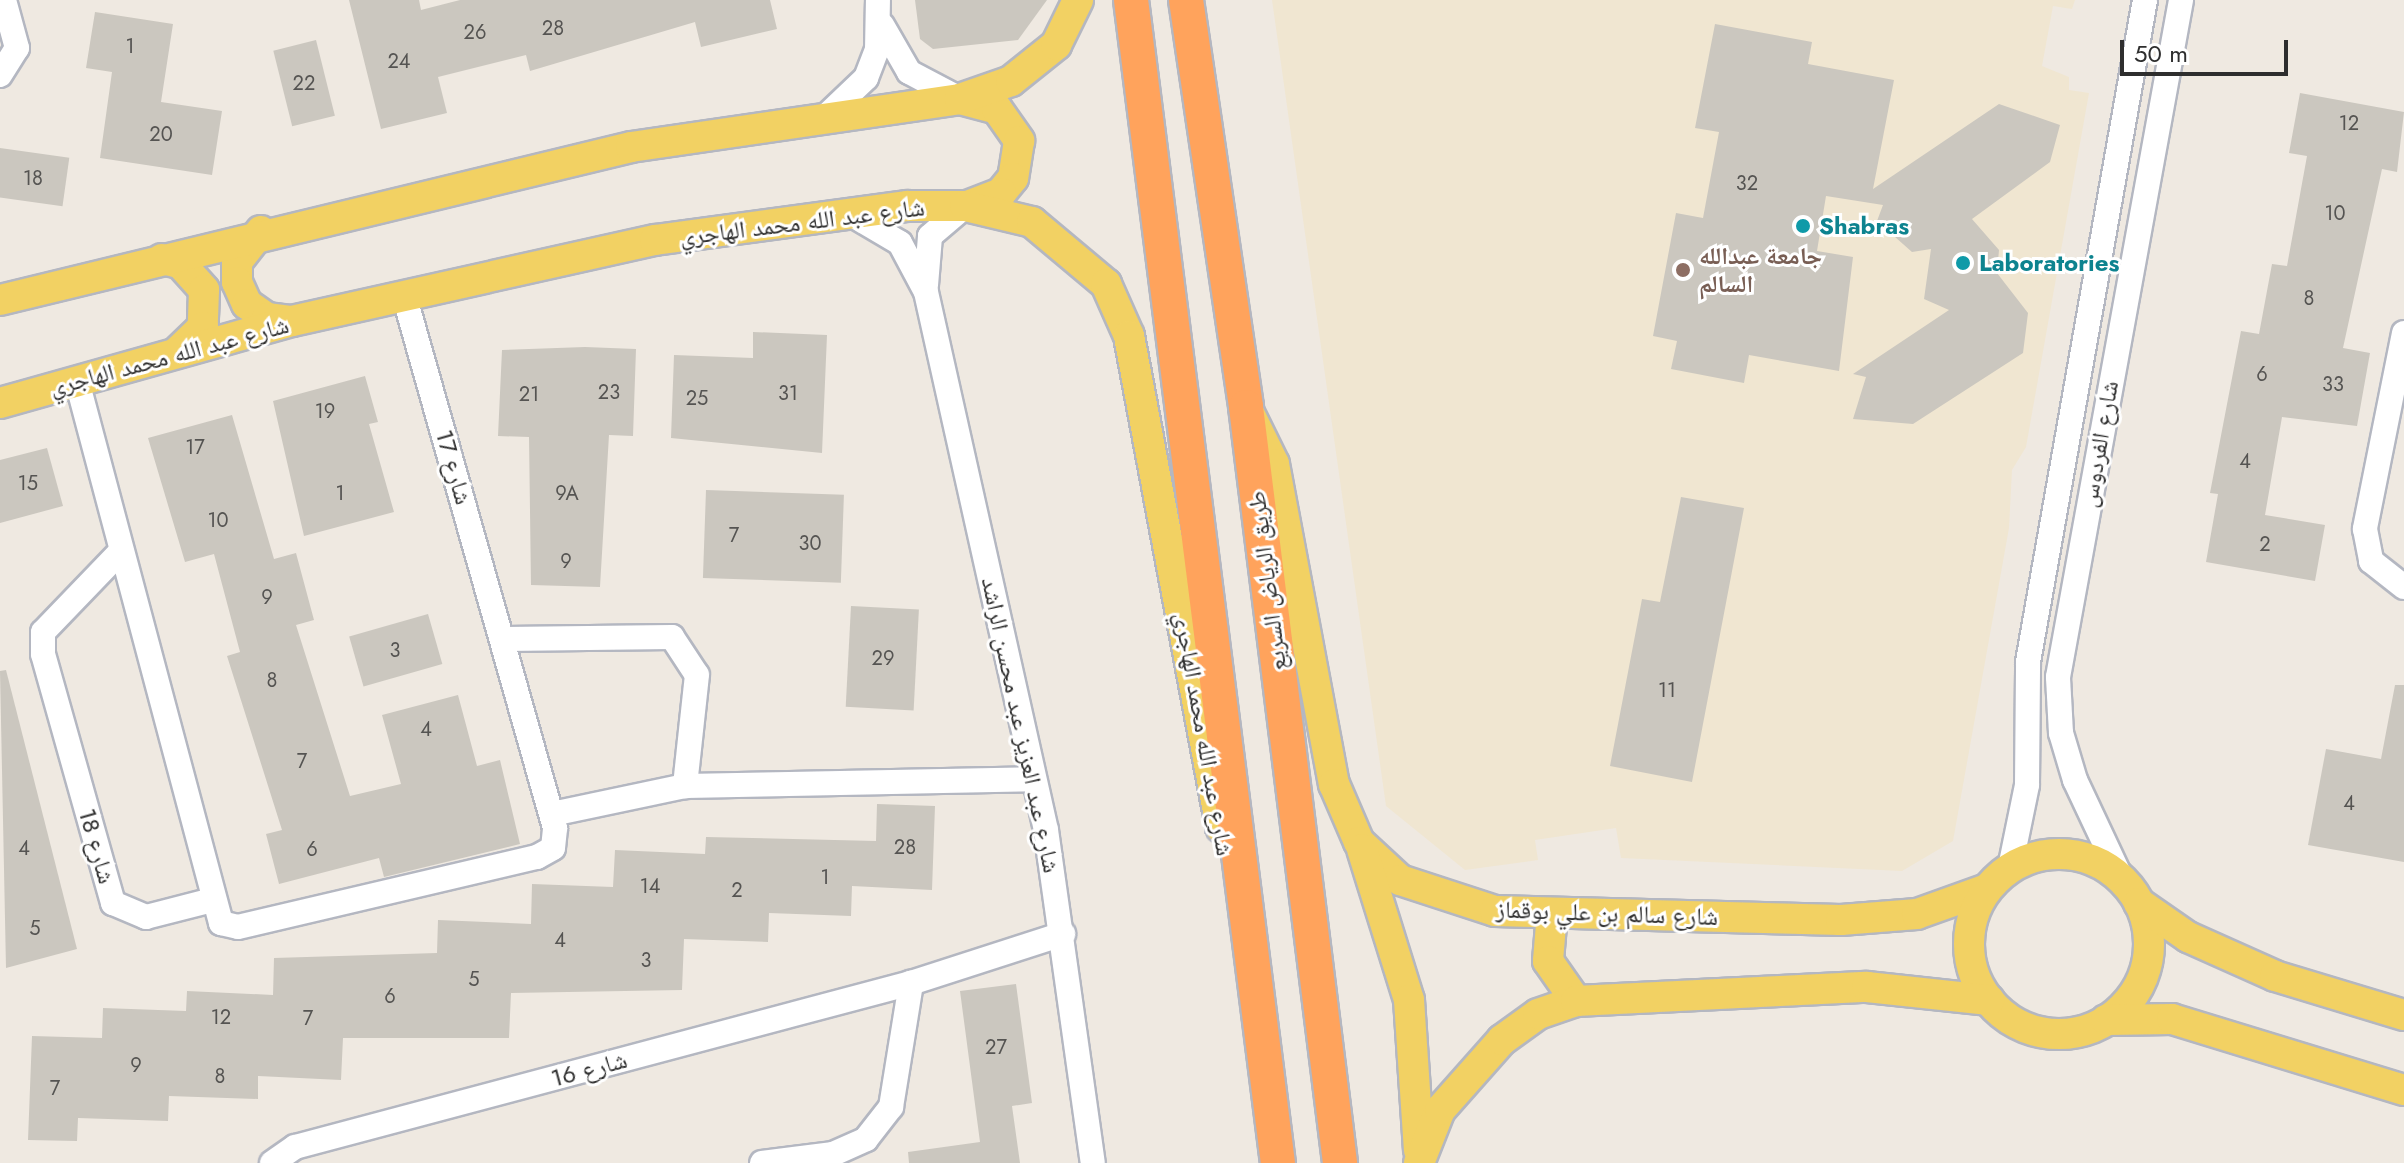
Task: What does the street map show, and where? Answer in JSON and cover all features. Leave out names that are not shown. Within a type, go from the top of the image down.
[{"type":"highway","points":[[1131,0],[1261,1048],[1278,1163]]},
{"type":"highway","name":"طريق الرياض السريع","points":[[1186,0],[1246,407],[1340,1163]]},
{"type":"highway","points":[[1336,1127],[1352,1163]]},
{"type":"main road","points":[[0,300],[261,231],[631,147],[960,99],[1011,81],[1056,45],[1078,0]]},
{"type":"main road","points":[[960,99],[997,109],[1011,123],[1020,160],[1001,193],[965,206]]},
{"type":"main road","name":"شارع عبد الله محمد الهاجري","points":[[0,403],[292,321],[655,240],[849,213],[965,206],[1032,222],[1066,246],[1106,284],[1129,336],[1261,1048]]},
{"type":"main road","points":[[261,231],[237,262],[237,282],[247,304],[267,318],[292,321]]},
{"type":"main road","points":[[162,259],[195,275],[207,309],[203,327],[176,353]]},
{"type":"main road","name":"شارع سالم بن علي بوقماز","points":[[1246,407],[1274,464],[1319,726],[1359,842],[1400,880],[1444,900],[1552,913],[1841,920],[1917,914],[1987,889]]},
{"type":"main road","points":[[1359,842],[1409,1000],[1419,1159]]},
{"type":"main road","points":[[1989,1000],[1968,945],[1987,889],[2010,868],[2068,854],[2131,892],[2188,937],[2262,971],[2404,1015]]},
{"type":"main road","points":[[2106,1020],[2131,998],[2145,968],[2148,935],[2131,892]]},
{"type":"main road","points":[[1552,913],[1548,961],[1576,1001]]},
{"type":"main road","points":[[1419,1159],[1440,1110],[1502,1040],[1538,1014],[1576,1001],[1867,987],[1989,1000],[2040,1031],[2068,1033],[2106,1020],[2172,1019],[2404,1090]]},
{"type":"street","points":[[0,75],[17,48],[4,0]]},
{"type":"street","name":"شارع الفردوس","points":[[2010,868],[2027,785],[2028,662],[2145,0]]},
{"type":"street","name":"شارع الفردوس","points":[[2131,892],[2075,780],[2061,733],[2058,677],[2181,0]]},
{"type":"street","points":[[879,11],[909,72],[960,99]]},
{"type":"street","points":[[824,118],[866,78],[879,11]]},
{"type":"street","name":"شارع عبد العزيز عبد محسن الراشد","points":[[926,292],[930,236],[965,206]]},
{"type":"street","name":"شارع عبد العزيز عبد محسن الراشد","points":[[849,213],[900,243],[926,292],[1034,779],[1063,934],[1093,1163]]},
{"type":"street","name":"شارع 17","points":[[404,295],[505,639],[552,814]]},
{"type":"street","points":[[2404,333],[2365,529],[2371,561],[2404,587]]},
{"type":"street","points":[[77,381],[212,900],[221,923],[238,927],[537,857],[556,838],[552,814],[685,786],[1034,779]]},
{"type":"street","name":"شارع 18","points":[[121,551],[43,632],[43,654],[113,903],[146,917],[212,900]]},
{"type":"street","points":[[505,639],[672,637],[697,675],[685,786]]},
{"type":"street","name":"شارع 16","points":[[272,1163],[295,1147],[911,983],[1063,934]]},
{"type":"street","points":[[762,1163],[833,1154],[866,1139],[891,1107],[911,983]]},
{"type":"shaded area","name":"جامعة عبدالله السالم","points":[[1272,0],[2075,0],[2072,9],[2053,6],[2042,66],[2069,77],[2069,90],[2089,93],[2026,447],[2012,470],[2009,528],[1953,841],[1902,871],[1621,858],[1616,828],[1535,840],[1538,860],[1465,870],[1386,806]]},
{"type":"building","points":[[349,0],[419,0],[421,10],[460,0],[770,0],[777,29],[701,47],[695,22],[530,71],[526,55],[438,77],[447,113],[381,129]]},
{"type":"building","points":[[915,0],[1047,0],[1018,40],[933,49],[920,39]]},
{"type":"building","points":[[95,12],[173,24],[161,102],[222,111],[212,175],[100,158],[112,72],[86,68]]},
{"type":"building","points":[[1715,24],[1812,42],[1808,64],[1894,80],[1873,189],[1999,104],[2060,125],[2050,162],[1972,219],[1999,250],[1997,273],[2028,313],[2023,353],[1913,424],[1853,419],[1866,377],[1853,374],[1949,310],[1924,299],[1931,249],[1912,252],[1877,221],[1883,205],[1826,196],[1817,251],[1853,257],[1839,371],[1749,355],[1744,383],[1671,369],[1677,341],[1653,336],[1676,213],[1703,218],[1719,132],[1695,128]]},
{"type":"building","points":[[316,40],[335,116],[292,126],[273,51]]},
{"type":"building","points":[[2300,93],[2404,112],[2397,172],[2382,169],[2343,348],[2370,353],[2357,426],[2282,417],[2265,515],[2325,525],[2315,581],[2206,562],[2218,494],[2210,493],[2241,331],[2259,334],[2272,264],[2287,266],[2307,156],[2289,153]]},
{"type":"building","points":[[0,148],[69,158],[62,206],[0,197]]},
{"type":"building","points":[[753,332],[827,335],[822,453],[671,438],[674,355],[753,358]]},
{"type":"building","points":[[636,349],[633,436],[609,435],[600,587],[531,585],[529,437],[498,436],[502,350]]},
{"type":"building","points":[[365,376],[378,422],[369,424],[394,512],[304,536],[273,401]]},
{"type":"building","points":[[232,415],[274,559],[296,553],[314,620],[296,625],[350,796],[401,784],[382,715],[458,695],[477,766],[500,760],[520,844],[384,877],[379,858],[279,884],[266,834],[282,830],[227,656],[240,652],[214,554],[185,562],[148,438]]},
{"type":"building","points":[[47,448],[63,506],[0,523],[0,460]]},
{"type":"building","points":[[706,490],[844,495],[841,583],[703,578]]},
{"type":"building","points":[[1681,497],[1744,508],[1692,782],[1610,766],[1642,599],[1660,602]]},
{"type":"building","points":[[851,606],[919,610],[914,710],[846,707]]},
{"type":"building","points":[[428,614],[442,664],[364,687],[349,637]]},
{"type":"building","points":[[6,670],[77,949],[6,968],[0,671]]},
{"type":"building","points":[[2395,685],[2404,685],[2404,862],[2308,845],[2326,749],[2381,759]]},
{"type":"building","points":[[877,804],[935,806],[932,890],[852,886],[851,916],[769,913],[768,942],[684,939],[682,990],[511,993],[509,1038],[343,1038],[341,1080],[258,1076],[258,1099],[169,1096],[168,1121],[78,1118],[77,1141],[28,1140],[32,1036],[102,1038],[103,1008],[186,1011],[187,991],[273,995],[274,958],[437,953],[438,920],[531,924],[532,884],[613,887],[615,850],[705,854],[706,837],[876,841]]},
{"type":"building","points":[[1016,984],[1032,1103],[1012,1106],[1020,1163],[909,1163],[908,1152],[980,1142],[960,991]]},
{"type":"place","name":"Shabras","points":[[1803,226]]},
{"type":"place","name":"Laboratories","points":[[1963,263]]},
{"type":"place","name":"جامعة عبدالله السالم","points":[[1683,270]]}]
